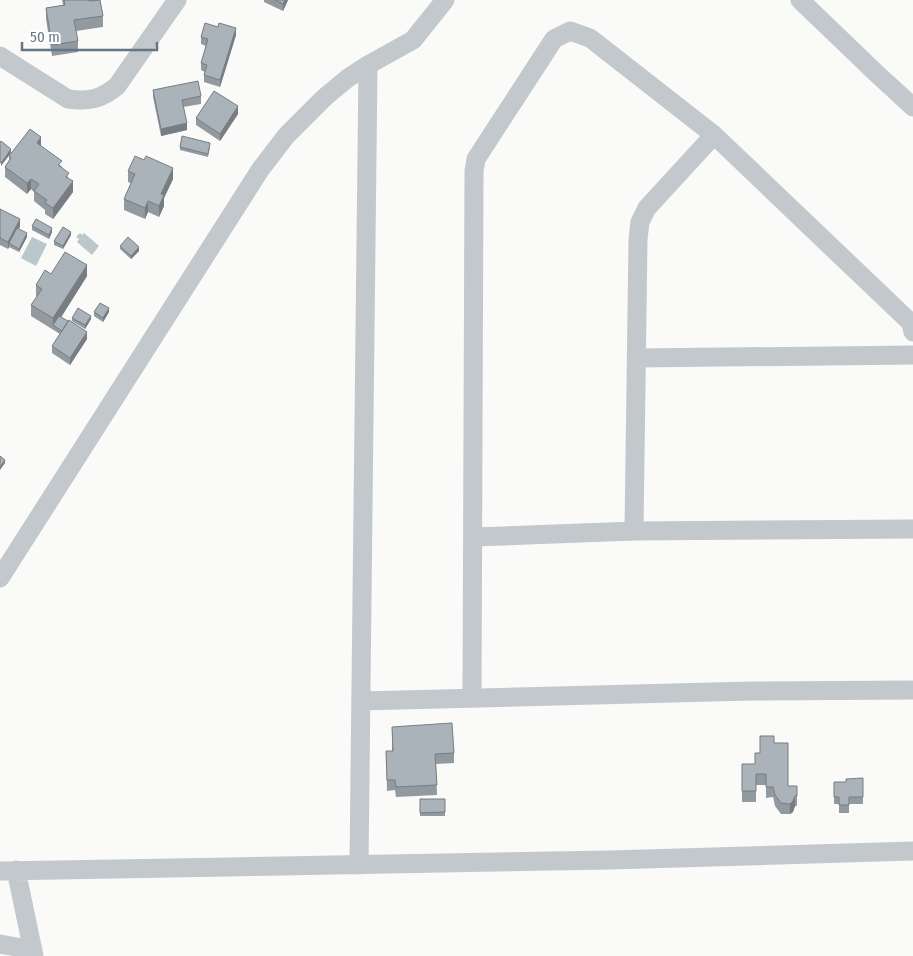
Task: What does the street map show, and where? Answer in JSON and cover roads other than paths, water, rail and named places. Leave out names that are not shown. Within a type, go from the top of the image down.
[{"type":"street","points":[[0,56],[68,99],[94,99],[107,94],[117,86],[177,0]]},
{"type":"street","points":[[0,578],[260,170],[292,129],[325,97],[348,78],[368,65],[413,40],[445,0]]},
{"type":"street","points":[[800,0],[913,106]]},
{"type":"street","points":[[472,697],[474,171],[476,159],[554,39],[570,31],[590,38],[714,135],[911,323],[913,332]]},
{"type":"street","points":[[359,865],[368,65]]},
{"type":"street","points":[[634,531],[638,239],[640,222],[647,208],[714,135]]},
{"type":"street","points":[[637,358],[913,355]]},
{"type":"street","points":[[474,537],[634,531],[913,529]]},
{"type":"street","points":[[361,701],[751,691],[913,690]]},
{"type":"street","points":[[34,953],[8,870],[620,860],[913,850]]},
{"type":"street","points":[[0,944],[34,953]]}]
